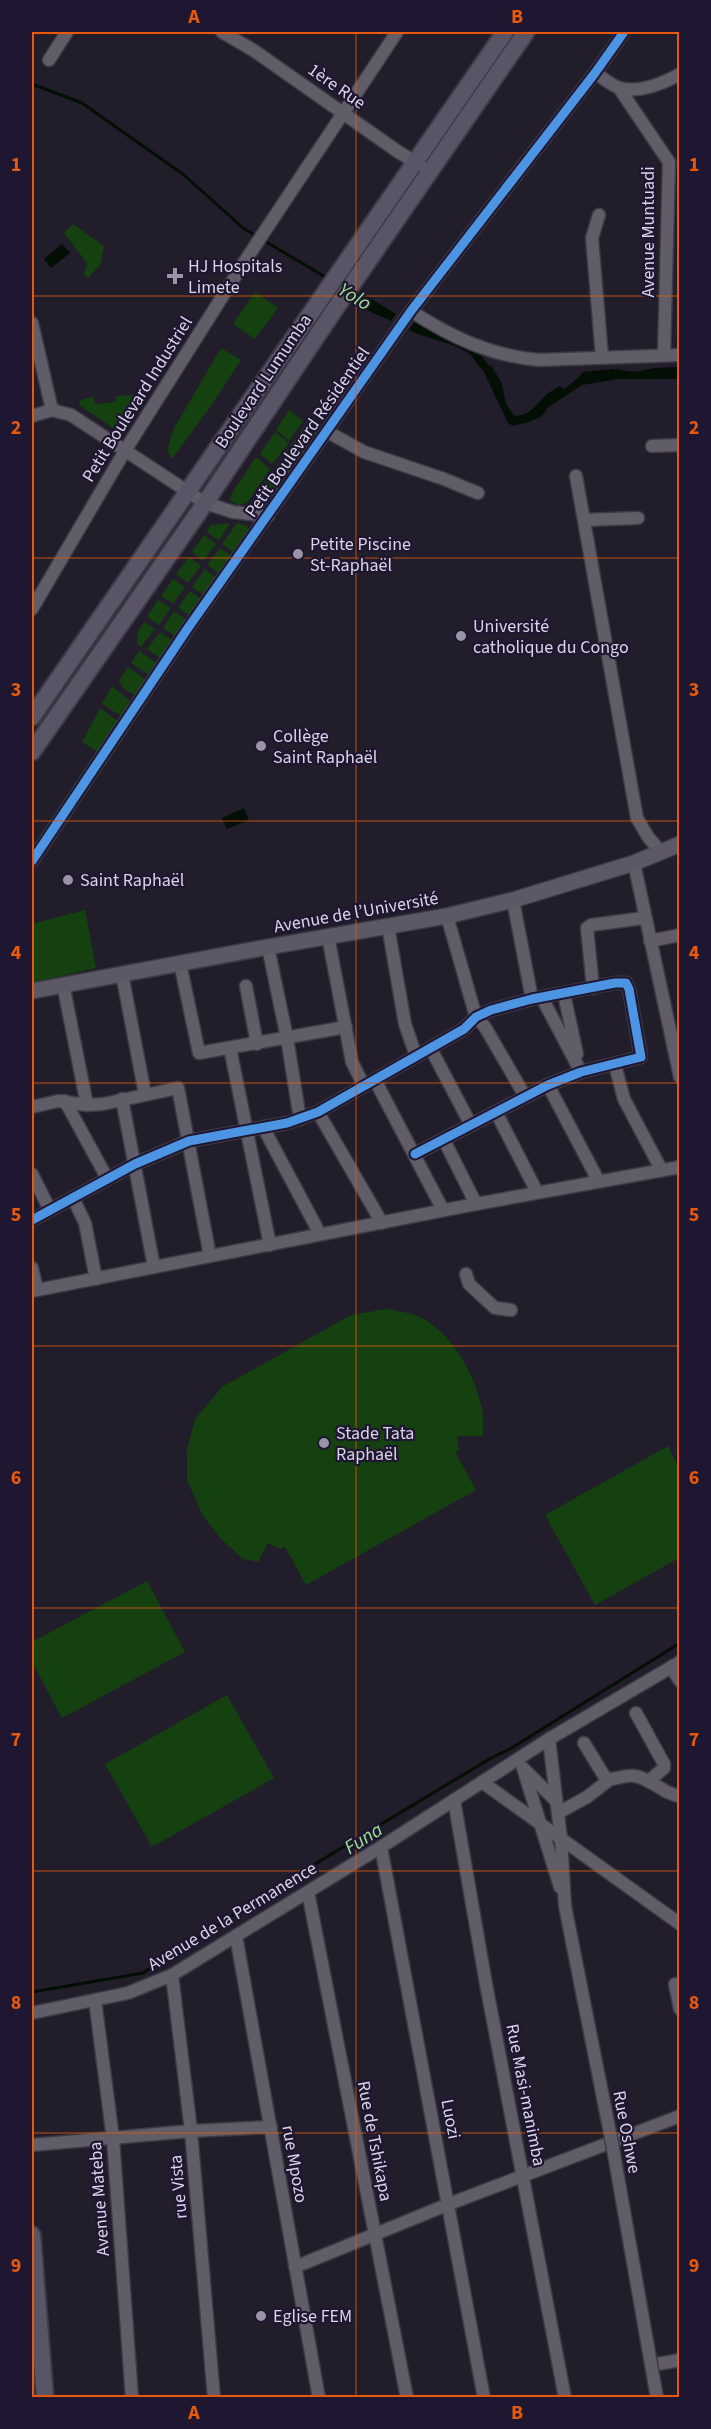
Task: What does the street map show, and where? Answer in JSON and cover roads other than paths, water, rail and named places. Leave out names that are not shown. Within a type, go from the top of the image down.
[{"type":"highway","name":"Boulevard Lumumba","points":[[350,273],[415,162],[505,32]]},
{"type":"highway","name":"Boulevard Lumumba","points":[[32,717],[188,491],[350,273],[430,171],[526,32]]},
{"type":"highway","name":"Boulevard Lumumba","points":[[32,752],[205,503],[328,305]]},
{"type":"highway","points":[[32,2235],[45,2397]]},
{"type":"main road","name":"Avenue de l’Université","points":[[32,991],[268,946],[447,916],[636,869],[661,852],[680,844]]},
{"type":"street","points":[[49,60],[67,32]]},
{"type":"street","name":"1ère Rue","points":[[222,32],[253,50],[430,171]]},
{"type":"street","name":"Petit Boulevard Industriel","points":[[32,609],[126,449],[266,227],[397,32]]},
{"type":"street","name":"Petit Boulevard Résidentiel","points":[[32,861],[188,628],[390,342],[624,32]]},
{"type":"street","name":"Avenue Muntuadi","points":[[595,73],[618,88],[674,164],[664,355]]},
{"type":"street","points":[[618,88],[662,84],[680,74]]},
{"type":"street","points":[[599,215],[592,238],[602,357]]},
{"type":"street","points":[[410,314],[469,343],[501,355],[539,360],[680,355]]},
{"type":"street","points":[[32,323],[52,410]]},
{"type":"street","points":[[32,416],[52,410],[71,415],[205,503],[224,510],[268,516]]},
{"type":"street","points":[[328,432],[364,452],[478,493]]},
{"type":"street","points":[[652,446],[680,446]]},
{"type":"street","points":[[576,476],[637,818],[648,837],[661,852]]},
{"type":"street","points":[[584,520],[638,518]]},
{"type":"street","points":[[636,869],[644,918],[674,1023],[680,1077]]},
{"type":"street","points":[[513,900],[537,998],[580,1072]]},
{"type":"street","points":[[447,916],[476,1017],[489,1034],[525,1096]]},
{"type":"street","points":[[593,988],[586,928],[591,925],[644,918]]},
{"type":"street","points":[[388,926],[405,1024],[416,1056]]},
{"type":"street","points":[[650,941],[680,935]]},
{"type":"street","points":[[328,936],[352,1062],[369,1083],[415,1154],[443,1210]]},
{"type":"street","points":[[268,946],[287,1038],[300,1119]]},
{"type":"street","points":[[180,963],[197,1050],[202,1054],[346,1027]]},
{"type":"street","points":[[122,974],[145,1094]]},
{"type":"street","points":[[32,1220],[107,1178],[189,1141],[300,1119],[318,1112],[464,1029],[476,1017],[491,1010],[537,998],[624,982],[629,989],[642,1054],[638,1059],[580,1072],[548,1085],[415,1154]]},
{"type":"street","points":[[63,984],[87,1105]]},
{"type":"street","points":[[246,986],[257,1044]]},
{"type":"street","points":[[564,994],[580,1072]]},
{"type":"street","points":[[230,1048],[270,1245]]},
{"type":"street","points":[[430,1049],[471,1125]]},
{"type":"street","points":[[615,1065],[624,1099],[661,1169]]},
{"type":"street","points":[[548,1085],[598,1180]]},
{"type":"street","points":[[32,1107],[52,1101],[87,1105],[178,1088],[210,1256]]},
{"type":"street","points":[[122,1099],[154,1267]]},
{"type":"street","points":[[65,1101],[107,1178]]},
{"type":"street","points":[[318,1112],[382,1223]]},
{"type":"street","points":[[496,1113],[537,1192]]},
{"type":"street","points":[[263,1127],[321,1234]]},
{"type":"street","points":[[444,1140],[476,1204]]},
{"type":"street","points":[[32,1268],[34,1290],[598,1180],[680,1167]]},
{"type":"street","points":[[32,1174],[50,1210]]},
{"type":"street","points":[[73,1198],[85,1223],[96,1279]]},
{"type":"street","points":[[466,1274],[469,1284],[495,1308],[511,1310]]},
{"type":"street","points":[[675,1664],[680,1681]]},
{"type":"street","name":"Avenue de la Permanence","points":[[32,2013],[128,1993],[172,1975],[482,1782],[520,1764],[549,1739],[675,1664]]},
{"type":"street","points":[[636,1713],[664,1764],[664,1768],[650,1780]]},
{"type":"street","points":[[549,1739],[561,1839],[566,1906]]},
{"type":"street","points":[[584,1743],[604,1777],[609,1780]]},
{"type":"street","points":[[520,1764],[557,1807]]},
{"type":"street","points":[[520,1764],[566,1906]]},
{"type":"street","points":[[557,1807],[587,1797],[609,1780],[629,1775],[650,1780],[670,1794],[680,1796]]},
{"type":"street","points":[[482,1782],[539,1826],[561,1839],[680,1924]]},
{"type":"street","name":"Rue Masi-manimba","points":[[454,1800],[486,1984],[565,2397]]},
{"type":"street","name":"Luozi","points":[[381,1847],[484,2397]]},
{"type":"street","name":"Rue de Tshikapa","points":[[308,1892],[407,2397]]},
{"type":"street","name":"Rue Oshwe","points":[[566,1906],[612,2143],[657,2397]]},
{"type":"street","name":"rue Mpozo","points":[[236,1936],[319,2397]]},
{"type":"street","name":"rue Vista","points":[[172,1975],[191,2131],[214,2397]]},
{"type":"street","points":[[675,1984],[680,2009]]},
{"type":"street","name":"Avenue Mateba","points":[[95,2000],[113,2139],[132,2397]]},
{"type":"street","points":[[295,2267],[449,2204],[680,2116]]},
{"type":"street","points":[[32,2145],[191,2131],[271,2127]]},
{"type":"street","points":[[652,2365],[680,2360]]},
{"type":"waterway","name":"Yolo","points":[[32,84],[82,103],[184,175],[243,228],[258,237]]},
{"type":"waterway","name":"Yolo","points":[[263,240],[327,278]]},
{"type":"waterway","name":"Funa","points":[[32,1992],[143,1973],[287,1881],[491,1758],[510,1749],[680,1643]]},
{"type":"place","name":"HJ Hospitals Limete","points":[[175,276]]},
{"type":"place","name":"Petite Piscine St-Raphaël","points":[[298,554]]},
{"type":"place","name":"Université catholique du Congo","points":[[461,636]]},
{"type":"place","name":"Collège Saint Raphaël","points":[[261,746]]},
{"type":"place","name":"Saint Raphaël","points":[[68,880]]},
{"type":"place","name":"Stade Tata Raphaël","points":[[324,1443]]},
{"type":"place","name":"Eglise FEM","points":[[261,2316]]}]
